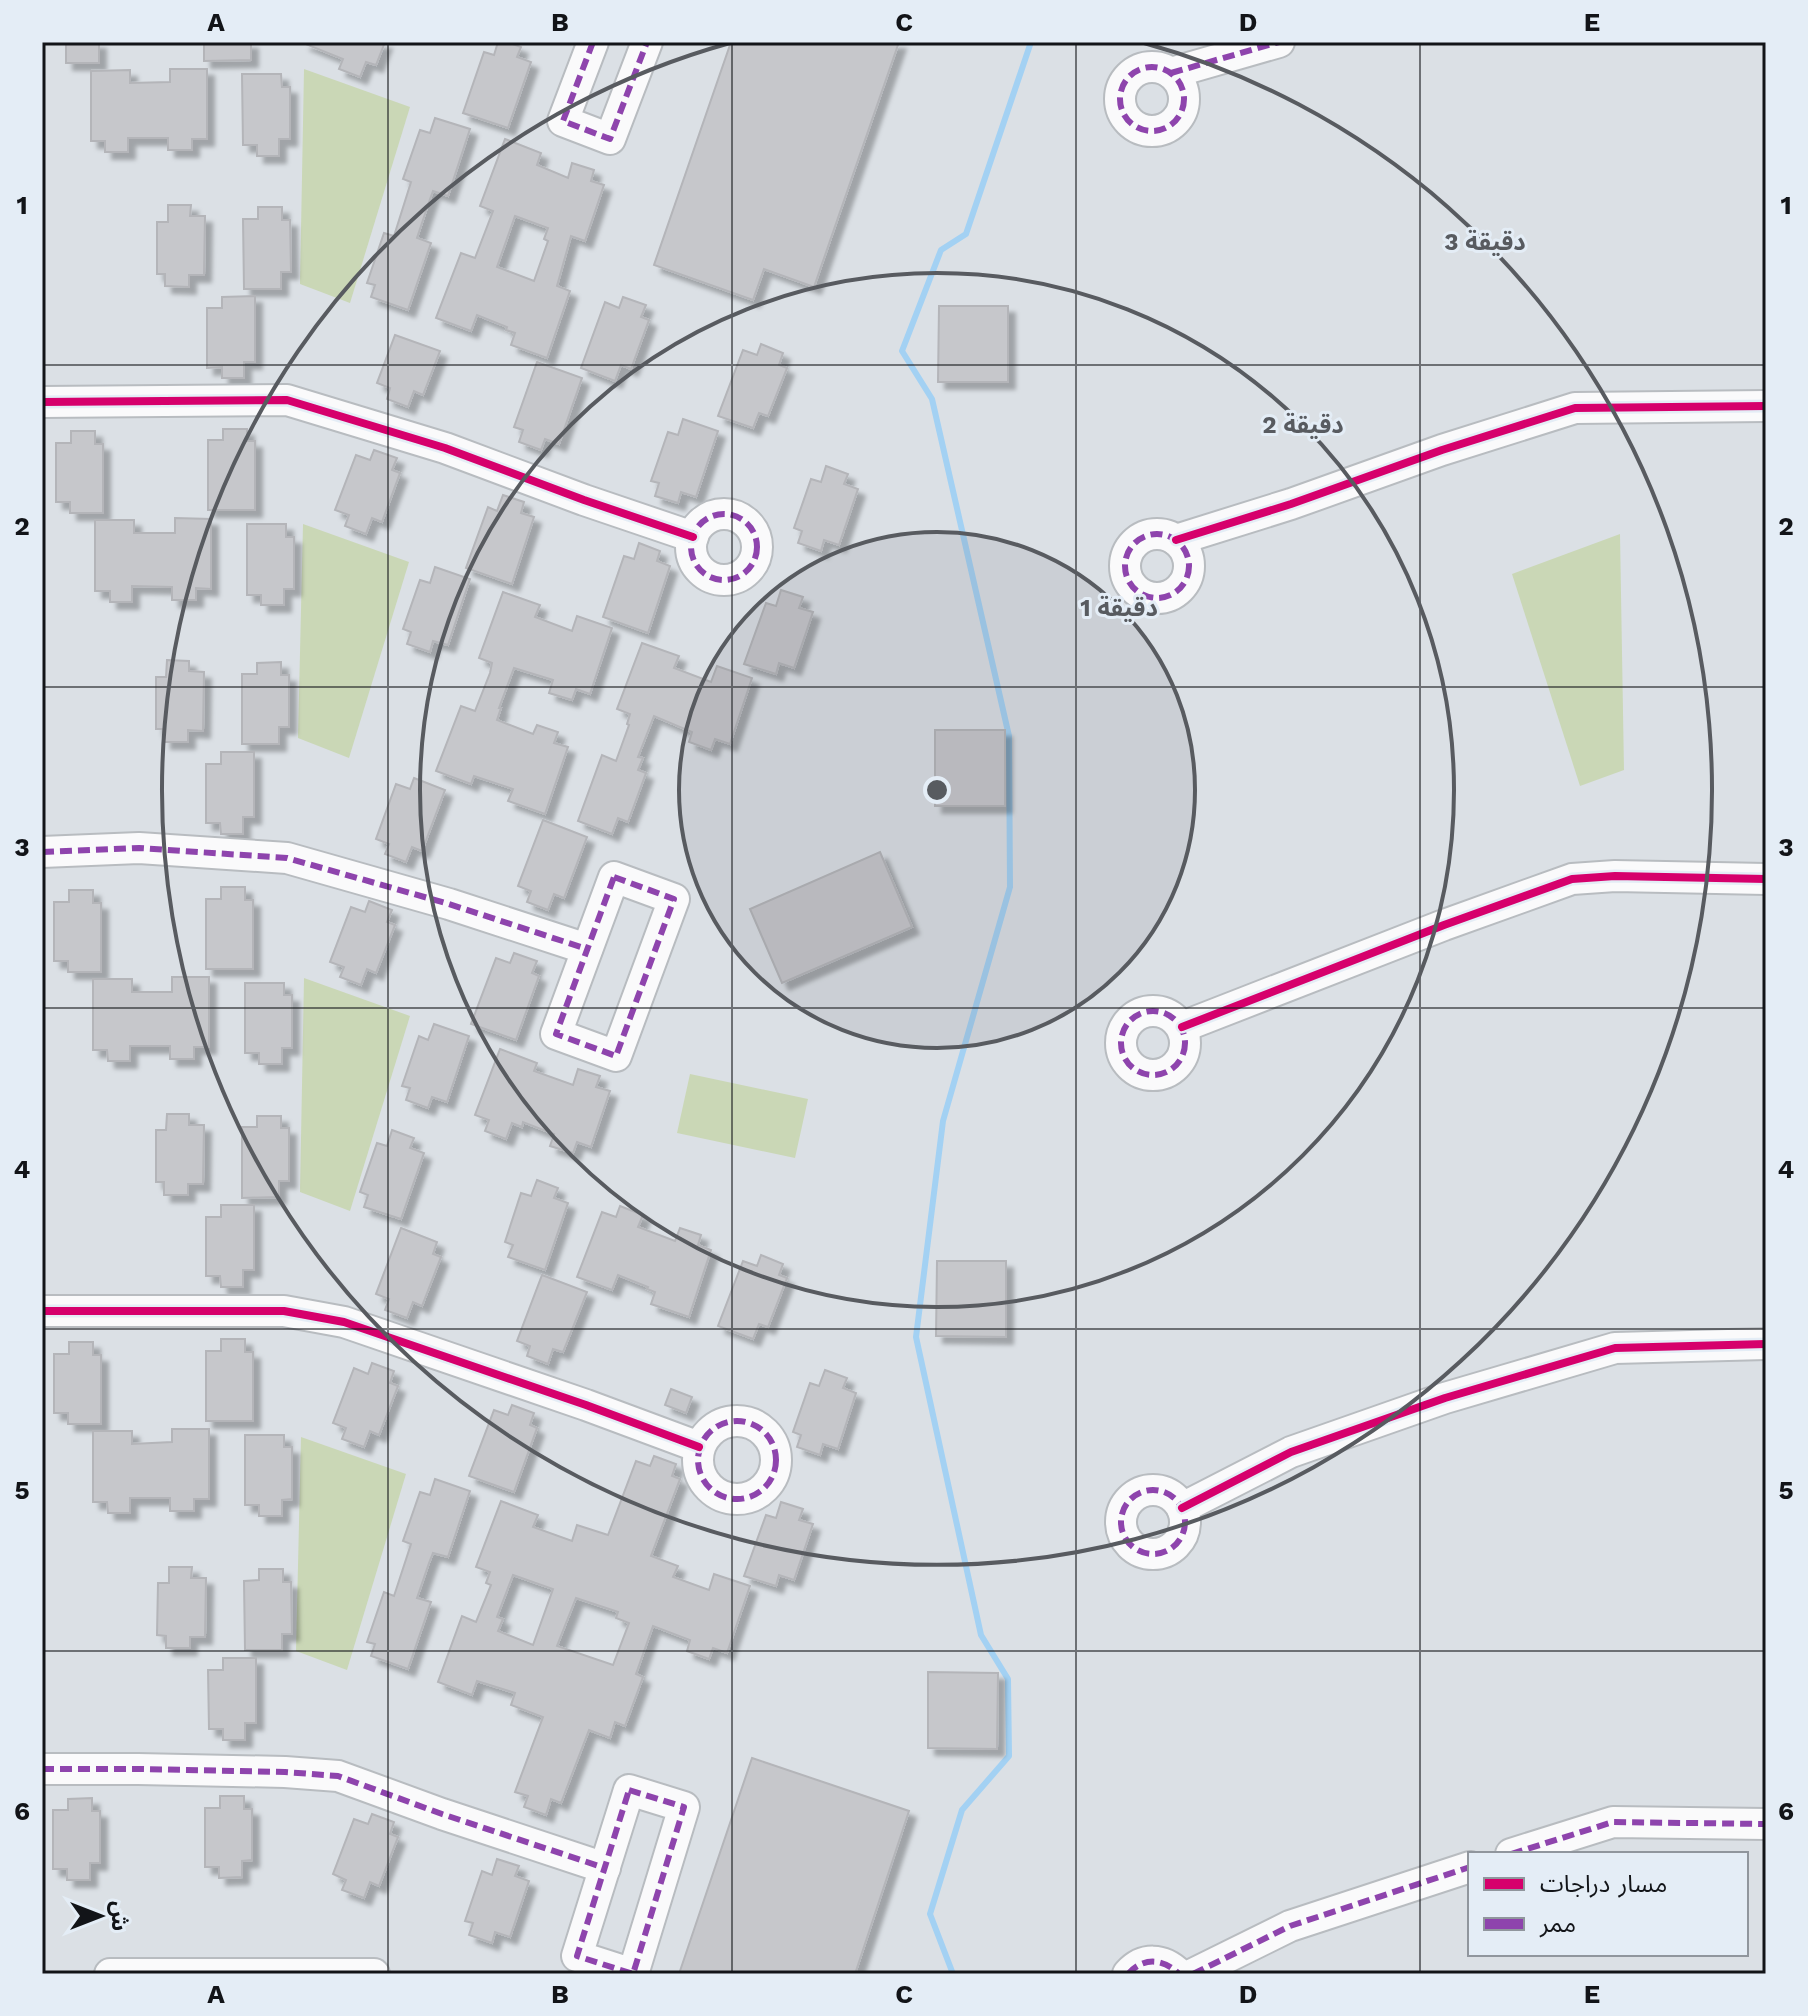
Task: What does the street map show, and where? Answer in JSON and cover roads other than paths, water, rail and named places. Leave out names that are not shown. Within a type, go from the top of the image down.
[{"type":"street","points":[[590,43],[563,121],[610,139],[647,42]]},
{"type":"street","points":[[1171,73],[1279,42]]},
{"type":"street","points":[[42,402],[287,400],[445,448],[693,537]]},
{"type":"street","points":[[1176,540],[1575,408],[1766,406]]},
{"type":"street","points":[[42,852],[139,848],[287,858],[449,904],[587,949]]},
{"type":"street","points":[[1182,1027],[1430,930],[1572,879],[1615,876],[1766,879]]},
{"type":"street","points":[[614,877],[674,899],[616,1056],[556,1034],[587,949],[614,877]]},
{"type":"street","points":[[42,1311],[284,1311],[344,1322],[699,1447]]},
{"type":"street","points":[[1182,1508],[1291,1452],[1445,1398],[1615,1348],[1766,1344]]},
{"type":"street","points":[[42,1769],[153,1769],[338,1776],[605,1868]]},
{"type":"street","points":[[629,1790],[684,1807],[633,1974],[577,1956],[605,1868],[629,1790]]},
{"type":"street","points":[[1517,1852],[1613,1822],[1766,1824]]},
{"type":"street","points":[[1193,1974],[1290,1926],[1468,1868]]},
{"type":"street","points":[[1128,1974],[1143,1963],[1152,1961],[1170,1966],[1179,1974]]},
{"type":"street","points":[[110,1974],[374,1974]]},
{"type":"waterway","points":[[953,1974],[930,1914],[962,1810],[1009,1756],[1008,1679],[981,1635],[916,1337],[943,1121],[1010,887],[1009,736],[932,399],[902,351],[941,250],[966,234],[1031,42]]}]
